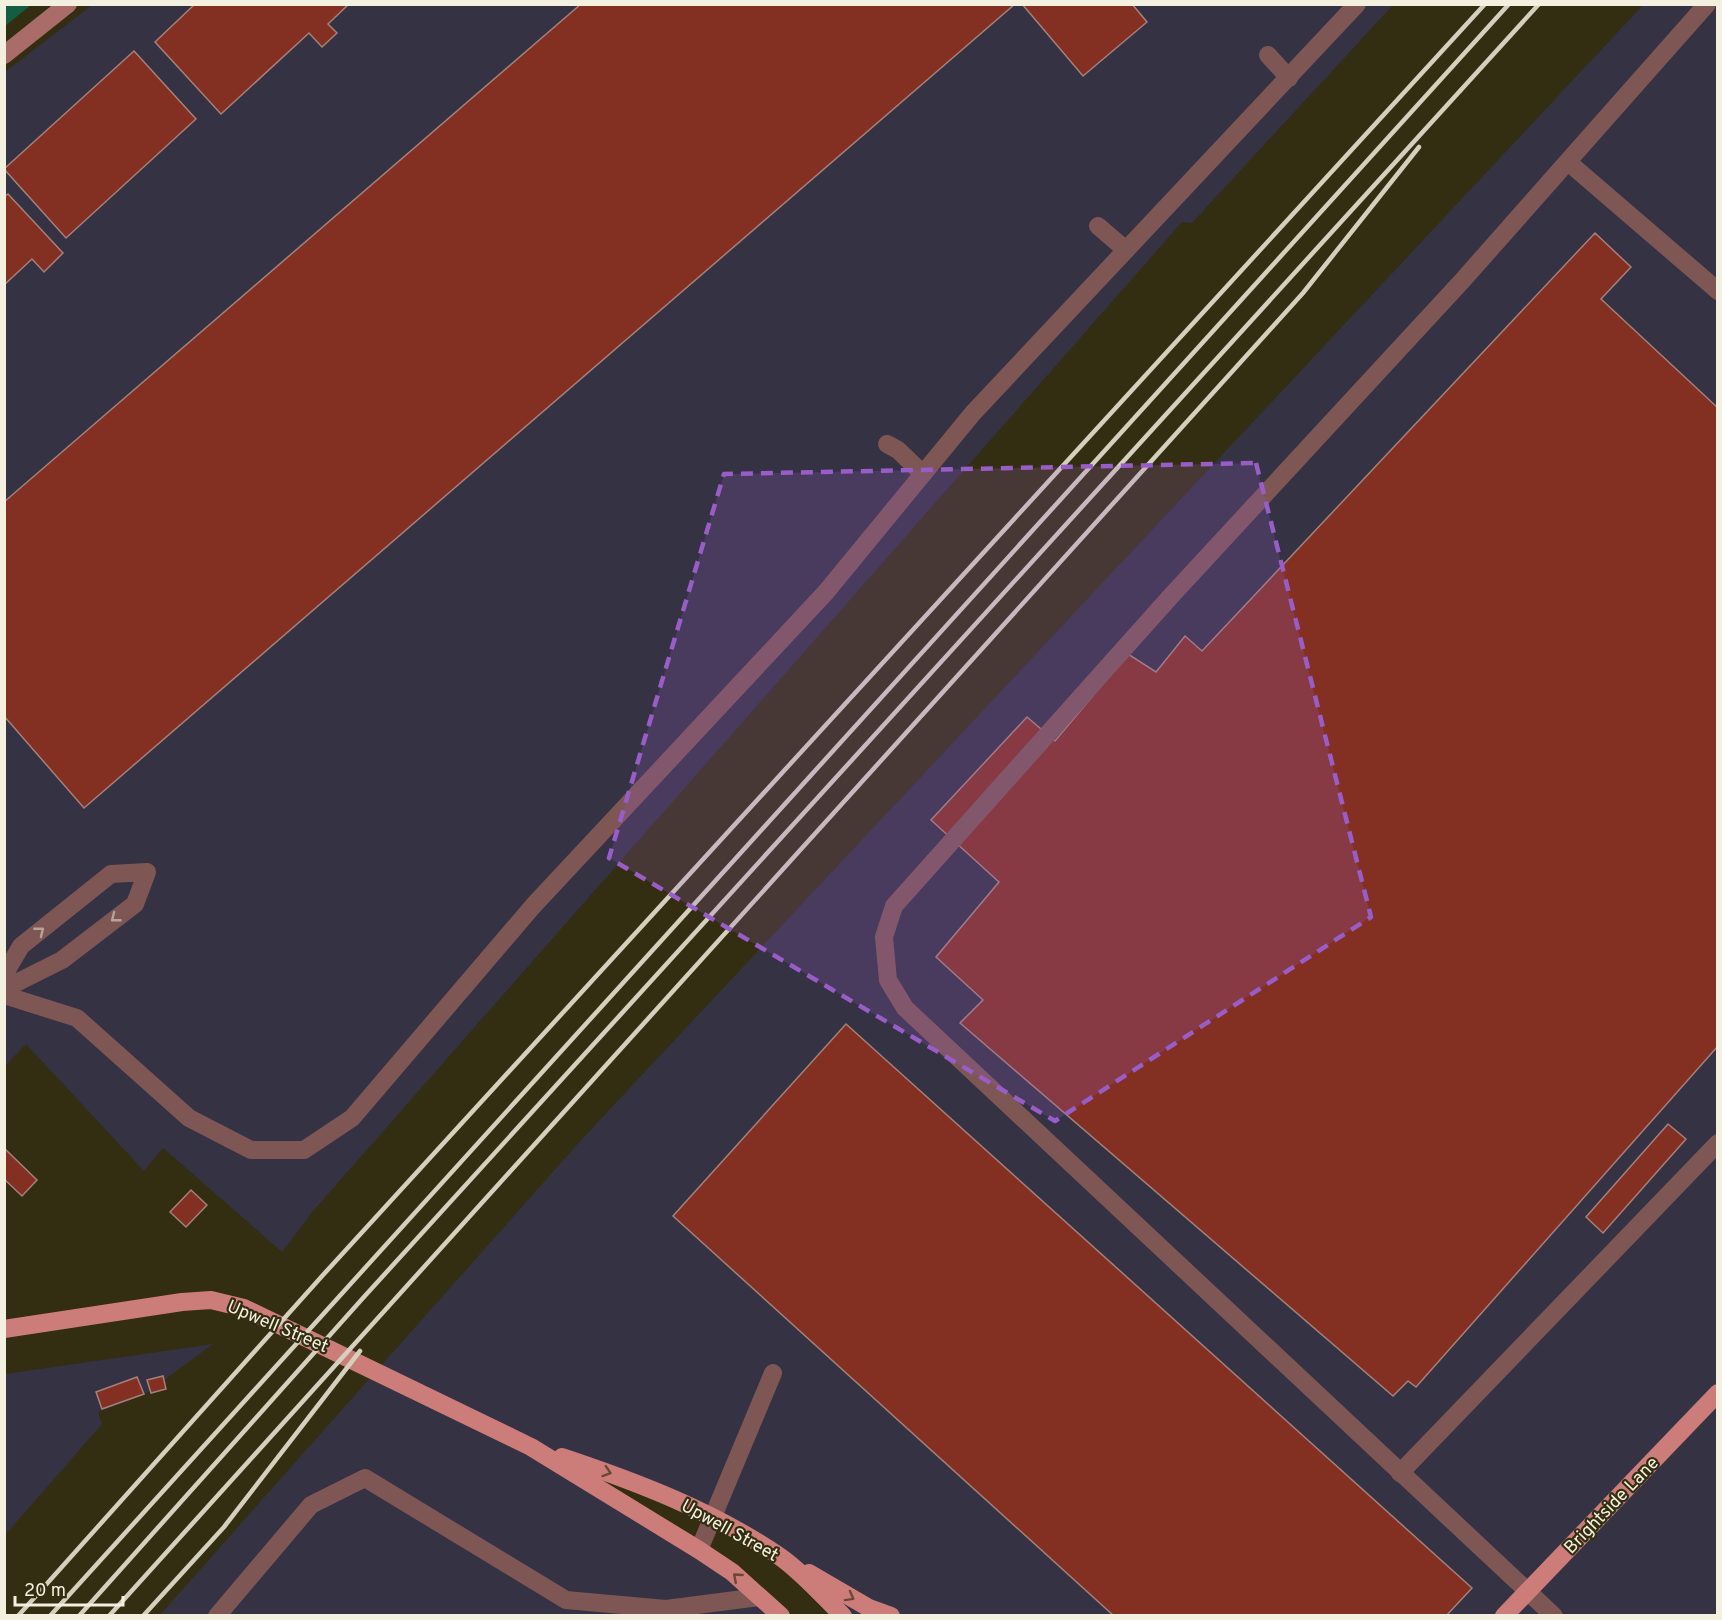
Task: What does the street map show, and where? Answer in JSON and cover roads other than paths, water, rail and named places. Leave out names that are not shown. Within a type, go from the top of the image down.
[{"type":"main road","points":[[4,55],[68,4]]},
{"type":"main road","name":"Upwell Street","points":[[4,1329],[182,1302],[210,1300],[231,1303],[378,1371],[531,1447],[732,1572],[781,1616]]},
{"type":"main road","name":"Brightside Lane","points":[[1503,1616],[1718,1393]]},
{"type":"main road","name":"Upwell Street","points":[[531,1447],[626,1478],[712,1519],[782,1557],[843,1616]]},
{"type":"main road","points":[[782,1557],[869,1608],[891,1616]]},
{"type":"lane","points":[[1554,1616],[905,1008],[888,980],[884,938],[894,906],[1171,596],[1462,281],[1707,4]]},
{"type":"lane","points":[[4,995],[77,1018],[189,1118],[251,1150],[304,1150],[352,1118],[532,906],[826,592],[973,412],[1289,78],[1347,8]]},
{"type":"lane","points":[[1268,55],[1289,78]]},
{"type":"lane","points":[[1568,162],[1718,291]]},
{"type":"lane","points":[[1098,226],[1126,250]]},
{"type":"lane","points":[[887,444],[898,450],[923,474]]},
{"type":"lane","points":[[4,975],[21,946],[111,874],[147,872],[135,904],[62,960],[4,989]]},
{"type":"lane","points":[[1400,1473],[1718,1143]]},
{"type":"lane","points":[[699,1550],[773,1374]]},
{"type":"lane","points":[[217,1616],[311,1505],[365,1478],[567,1600],[666,1609],[759,1597]]},
{"type":"railway","points":[[18,1616],[323,1275],[1485,4]]},
{"type":"railway","points":[[50,1616],[1509,4]]},
{"type":"railway","points":[[79,1616],[363,1298],[1539,4]]},
{"type":"railway","points":[[109,1616],[1303,293],[1419,147]]},
{"type":"railway","points":[[143,1616],[224,1527],[360,1351]]}]
